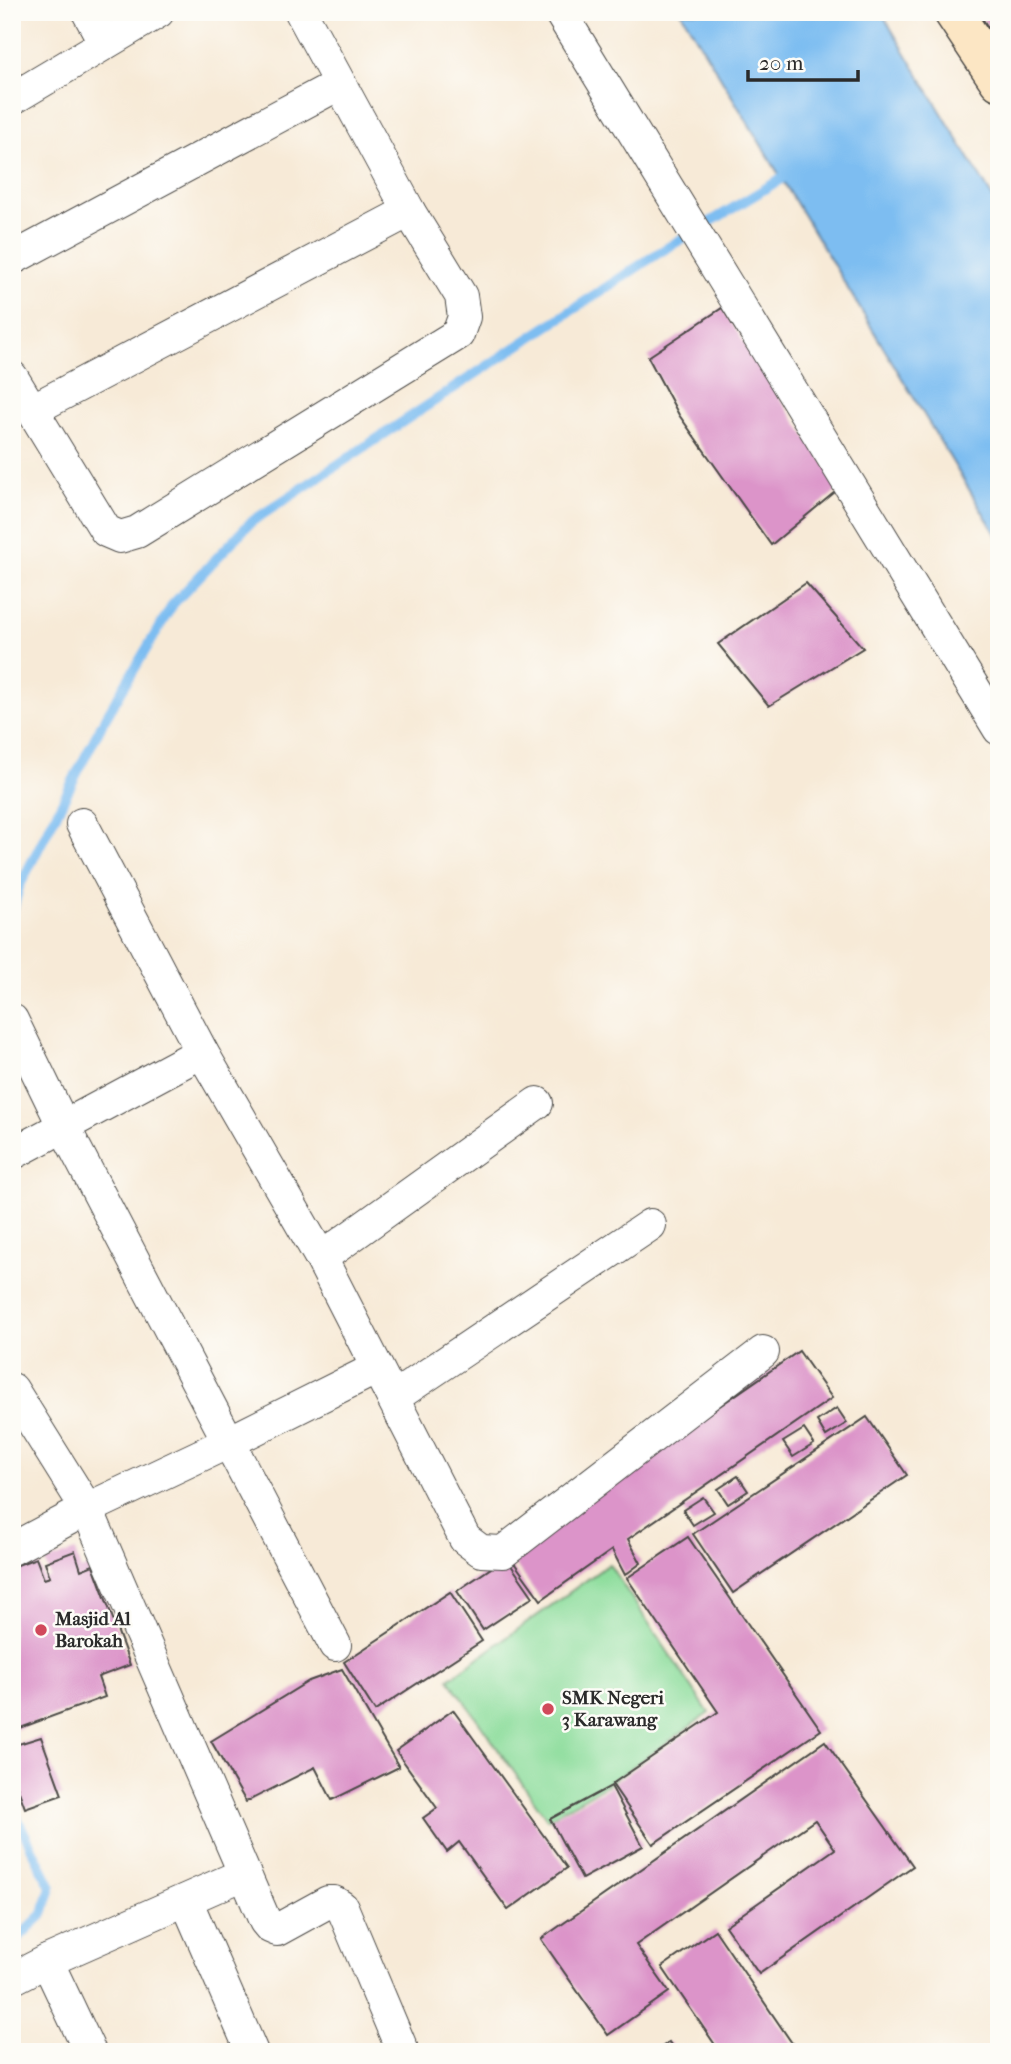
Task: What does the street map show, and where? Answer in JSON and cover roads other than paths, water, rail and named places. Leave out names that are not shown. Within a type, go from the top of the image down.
[{"type":"street","points":[[88,12],[105,43]]},
{"type":"street","points":[[12,99],[158,12]]},
{"type":"street","points":[[12,377],[106,531],[120,537],[137,532],[458,334],[464,317],[461,296],[409,211],[301,12]]},
{"type":"street","points":[[560,12],[999,729]]},
{"type":"street","points":[[953,12],[999,82]]},
{"type":"street","points":[[12,259],[339,84]]},
{"type":"street","points":[[32,410],[409,211]]},
{"type":"street","points":[[82,824],[202,1052],[321,1258],[466,1539],[481,1551],[503,1552],[763,1352]]},
{"type":"street","points":[[12,1020],[64,1127],[335,1646]]},
{"type":"street","points":[[12,1154],[202,1052]]},
{"type":"street","points":[[321,1258],[537,1103]]},
{"type":"street","points":[[393,1398],[650,1225]]},
{"type":"street","points":[[12,1549],[87,1509],[377,1368]]},
{"type":"street","points":[[12,1389],[87,1509],[265,1922],[277,1930],[328,1902],[342,1907],[403,2052]]},
{"type":"street","points":[[12,1979],[244,1874]]},
{"type":"street","points":[[186,1900],[252,2052]]},
{"type":"street","points":[[47,1961],[90,2052]]},
{"type":"water","points":[[681,12],[881,12],[999,208],[999,539]]},
{"type":"waterway","points":[[12,913],[19,887],[103,722],[173,604],[251,522],[657,254],[791,173]]},
{"type":"waterway","points":[[12,1808],[51,1887],[43,1914],[12,1941]]},
{"type":"place","name":"Masjid Al Barokah","points":[[41,1630]]},
{"type":"place","name":"SMK Negeri 3 Karawang","points":[[548,1709]]}]
